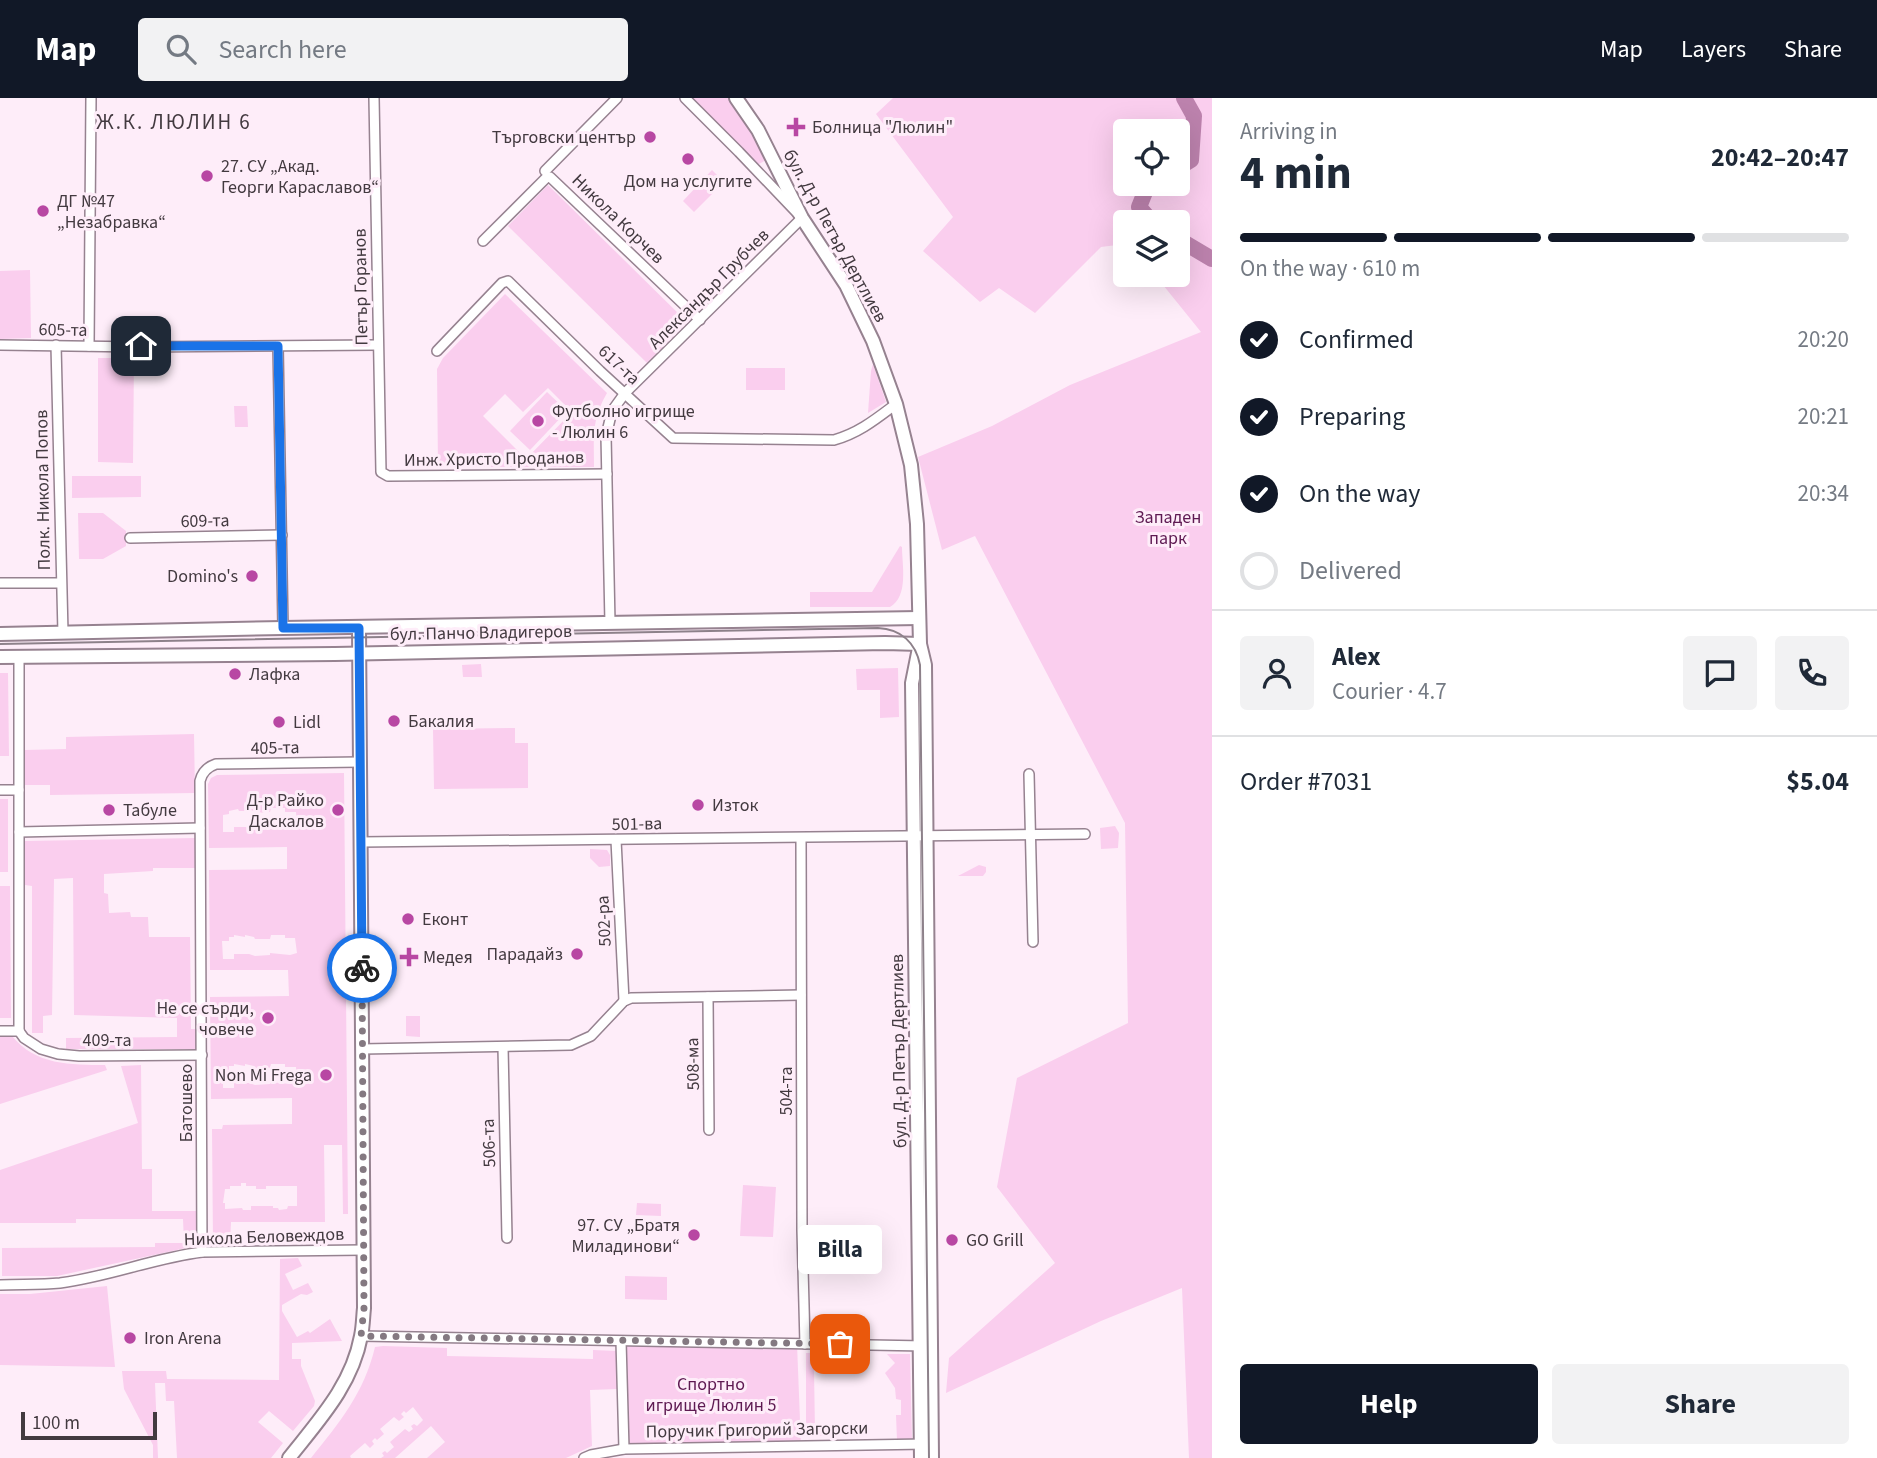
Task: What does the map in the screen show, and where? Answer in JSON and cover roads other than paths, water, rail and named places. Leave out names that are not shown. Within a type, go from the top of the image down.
[{"type":"main road","name":"бул. Д-р Петър Дертлиев","points":[[736,98],[758,130],[802,218],[846,285],[865,324],[896,404],[911,465],[917,524],[920,644],[912,682],[920,837],[926,1444],[932,1458]]},
{"type":"main road","name":"бул. Панчо Владигеров","points":[[0,634],[919,618]]},
{"type":"main road","points":[[289,1458],[336,1399],[354,1363],[364,1308],[359,628]]},
{"type":"main road","name":"бул. Панчо Владигеров","points":[[0,657],[920,644]]},
{"type":"main road","name":"бул. Д-р Петър Дертлиев","points":[[920,1458],[926,1444]]},
{"type":"street","points":[[89,346],[91,98]]},
{"type":"street","name":"Петър Горанов","points":[[374,98],[379,469],[383,474]]},
{"type":"street","name":"Никола Корчев","points":[[545,171],[617,98]]},
{"type":"street","points":[[685,98],[802,218]]},
{"type":"street","name":"Никола Корчев","points":[[483,241],[547,177],[551,177],[700,320]]},
{"type":"street","name":"Александър Грубчев","points":[[610,623],[606,436],[612,411],[625,393],[802,218]]},
{"type":"street","name":"617-та","points":[[437,351],[502,283],[508,281],[673,438],[834,440],[865,427],[896,404]]},
{"type":"street","name":"605-та","points":[[0,345],[377,345]]},
{"type":"street","name":"Полк. Никола Попов","points":[[56,345],[63,633]]},
{"type":"street","points":[[278,346],[283,628]]},
{"type":"street","name":"Инж. Христо Проданов","points":[[383,474],[607,474]]},
{"type":"street","name":"609-та","points":[[130,538],[282,535]]},
{"type":"street","points":[[0,583],[61,583]]},
{"type":"street","points":[[0,1031],[19,1031],[19,657]]},
{"type":"street","name":"405-та","points":[[200,781],[205,770],[216,764],[360,762]]},
{"type":"street","points":[[1029,774],[1033,942]]},
{"type":"street","name":"Батошево","points":[[200,781],[202,1252]]},
{"type":"street","points":[[0,789],[19,790]]},
{"type":"street","points":[[19,832],[200,828]]},
{"type":"street","name":"501-ва","points":[[361,842],[1085,835]]},
{"type":"street","name":"504-та","points":[[801,838],[805,1344]]},
{"type":"street","name":"502-ра","points":[[616,840],[624,1002]]},
{"type":"street","points":[[362,1049],[571,1045],[591,1036],[631,998],[801,995]]},
{"type":"street","name":"508-ма","points":[[708,997],[709,1130]]},
{"type":"street","name":"409-та","points":[[19,1031],[24,1038],[41,1049],[58,1054],[202,1055]]},
{"type":"street","name":"506-та","points":[[503,1047],[508,1238]]},
{"type":"street","name":"Никола Беловеждов","points":[[0,1285],[59,1283],[177,1255],[202,1252],[364,1250]]},
{"type":"street","points":[[361,1336],[925,1346]]},
{"type":"street","points":[[621,1341],[624,1449]]},
{"type":"street","name":"Поручик Григорий Загорски","points":[[584,1458],[624,1449],[926,1444]]},
{"type":"street","points":[[808,1445],[809,1458]]},
{"type":"waterway","points":[[1184,98],[1194,116],[1190,161]]},
{"type":"waterway","points":[[1142,210],[1139,207],[1143,196]]},
{"type":"waterway","points":[[1190,246],[1212,259]]},
{"type":"tram line","points":[[0,644],[878,628],[894,631],[906,639],[915,650],[920,665],[929,1458]]},
{"type":"place","name":"Болница \"Люлин\"","points":[[796,127]]},
{"type":"place","name":"Търговски център","points":[[650,137]]},
{"type":"place","name":"Дом на услугите","points":[[688,159]]},
{"type":"place","name":"27. СУ „Акад. Георги Караславов“","points":[[207,176]]},
{"type":"place","name":"ДГ №47 „Незабравка“","points":[[43,211]]},
{"type":"place","name":"Футболно игрище - Люлин 6","points":[[538,421]]},
{"type":"place","name":"Domino's","points":[[252,576]]},
{"type":"place","name":"Лафка","points":[[235,674]]},
{"type":"place","name":"Бакалия","points":[[394,721]]},
{"type":"place","name":"Lidl","points":[[279,722]]},
{"type":"place","name":"Изток","points":[[698,805]]},
{"type":"place","name":"Табуле","points":[[109,810]]},
{"type":"place","name":"Д-р Райко Даскалов","points":[[338,810]]},
{"type":"place","name":"Еконт","points":[[408,919]]},
{"type":"place","name":"Парадайз","points":[[577,954]]},
{"type":"place","name":"Медея","points":[[409,957]]},
{"type":"place","name":"Не се сърди, човече","points":[[268,1018]]},
{"type":"place","name":"Non Mi Frega","points":[[326,1075]]},
{"type":"place","name":"97. СУ „Братя Миладинови“","points":[[694,1235]]},
{"type":"place","name":"GO Grill","points":[[952,1240]]},
{"type":"place","name":"Iron Arena","points":[[130,1338]]},
{"type":"place","name":"Billa","points":[[840,1344]]},
{"type":"district","name":"Ж.К. ЛЮЛИН 6","points":[[174,122]]},
{"type":"park label","name":"Западен парк","points":[[1168,527]]},
{"type":"park label","name":"Спортно игрище Люлин 5","points":[[711,1394]]}]
